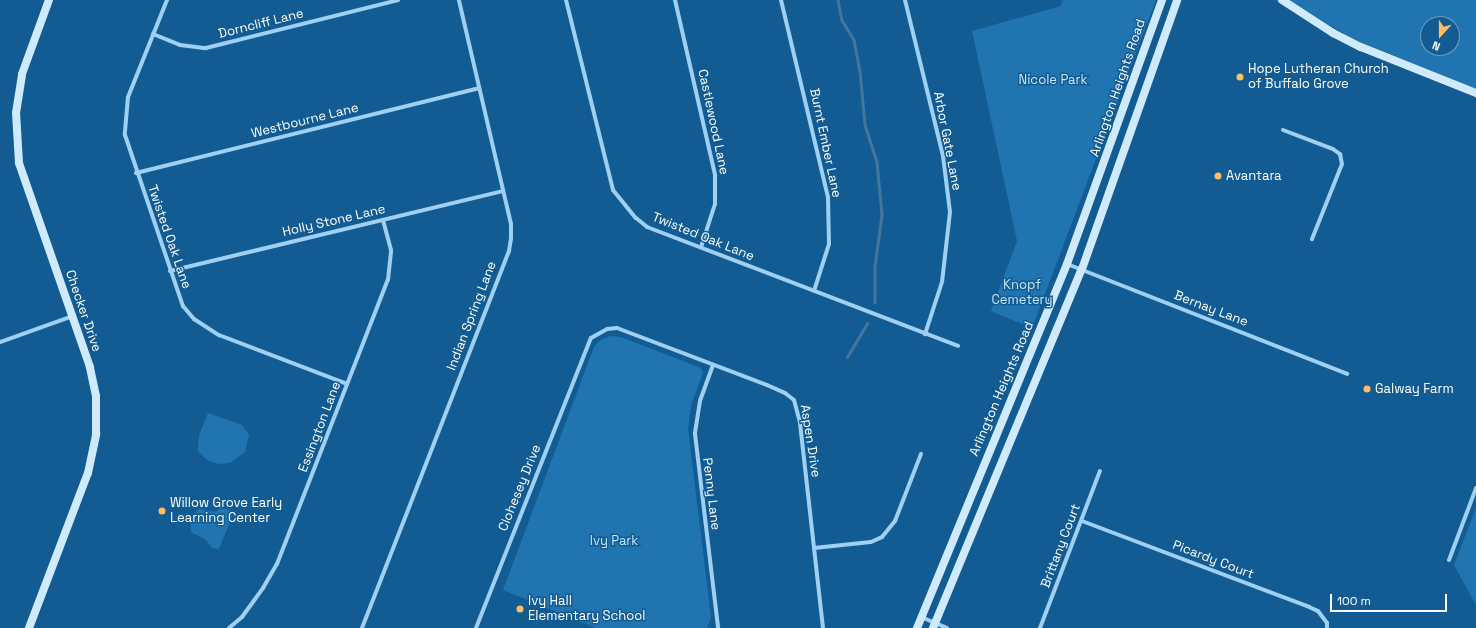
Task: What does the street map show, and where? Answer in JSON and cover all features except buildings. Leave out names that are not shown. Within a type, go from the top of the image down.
[{"type":"main road","name":"Checker Drive","points":[[29,628],[94,454],[96,396],[73,316],[20,163],[18,149],[16,113],[22,74],[49,0]]},
{"type":"main road","name":"Arlington Heights Road","points":[[917,628],[1067,264],[1162,0]]},
{"type":"main road","name":"Arlington Heights Road","points":[[934,625],[1082,270],[1177,0]]},
{"type":"main road","points":[[1282,0],[1333,33],[1361,47],[1476,93]]},
{"type":"street","name":"Twisted Oak Lane","points":[[167,0],[128,97],[125,114],[125,135],[136,173],[183,306],[194,319],[208,329],[347,384]]},
{"type":"street","name":"Dorncliff Lane","points":[[154,34],[180,45],[206,48],[398,0]]},
{"type":"street","name":"Indian Spring Lane","points":[[362,628],[509,251],[511,224],[459,0]]},
{"type":"street","name":"Twisted Oak Lane","points":[[566,0],[613,190],[624,205],[647,227],[958,346]]},
{"type":"street","name":"Castlewood Lane","points":[[675,0],[716,175],[715,204],[701,247]]},
{"type":"street","name":"Burnt Ember Lane","points":[[781,0],[828,197],[829,244],[814,291]]},
{"type":"street","name":"Arbor Gate Lane","points":[[905,0],[943,156],[950,212],[942,282],[925,334]]},
{"type":"street","name":"Westbourne Lane","points":[[136,173],[479,88]]},
{"type":"street","points":[[1283,130],[1333,149],[1340,154],[1342,164],[1312,239]]},
{"type":"street","name":"Holly Stone Lane","points":[[170,271],[503,191]]},
{"type":"street","name":"Essington Lane","points":[[229,628],[242,617],[263,588],[277,564],[388,280],[391,250],[383,220]]},
{"type":"street","name":"Bernay Lane","points":[[1067,264],[1347,374]]},
{"type":"street","points":[[0,342],[73,316]]},
{"type":"street","name":"Aspen Drive","points":[[584,356],[590,338],[607,329],[617,328],[779,390],[794,400],[800,423],[823,628]]},
{"type":"street","name":"Clohesey Drive","points":[[476,628],[584,356]]},
{"type":"street","name":"Penny Lane","points":[[713,365],[700,401],[695,434],[718,628]]},
{"type":"street","points":[[814,548],[871,542],[882,537],[895,521],[921,454]]},
{"type":"street","name":"Brittany Court","points":[[1040,628],[1100,471]]},
{"type":"street","points":[[1449,560],[1476,488]]},
{"type":"street","name":"Picardy Court","points":[[1082,521],[1309,607],[1318,611],[1327,623],[1327,628]]},
{"type":"street","points":[[921,617],[934,625],[947,628]]},
{"type":"green space","name":"Nicole Park","points":[[1062,0],[1156,0],[1032,328],[991,311],[1017,241],[972,31],[1061,6]]},
{"type":"green space","points":[[1288,0],[1476,0],[1476,89],[1351,38]]},
{"type":"green space","name":"Ivy Park","points":[[610,336],[621,337],[701,368],[703,373],[691,405],[688,429],[711,617],[707,628],[596,628],[503,590],[594,347],[599,341]]},
{"type":"green space","points":[[208,413],[242,425],[249,435],[245,452],[230,463],[218,464],[207,460],[198,451],[199,435]]},
{"type":"green space","points":[[221,507],[234,512],[219,549],[212,548],[206,540],[191,532],[190,519],[198,509],[216,512]]},
{"type":"green space","points":[[1476,508],[1476,605],[1454,565]]},
{"type":"waterway","points":[[838,0],[842,20],[854,40],[860,70],[865,125],[877,162],[882,215],[875,267],[875,302]]},
{"type":"waterway","points":[[847,357],[867,324]]},
{"type":"place","name":"Hope Lutheran Church of Buffalo Grove","points":[[1240,77]]},
{"type":"place","name":"Avantara","points":[[1218,176]]},
{"type":"place","name":"Galway Farm","points":[[1367,389]]},
{"type":"place","name":"Willow Grove Early Learning Center","points":[[162,511]]},
{"type":"place","name":"Ivy Hall Elementary School","points":[[520,609]]},
{"type":"park label","name":"Knopf Cemetery","points":[[1022,294]]}]
